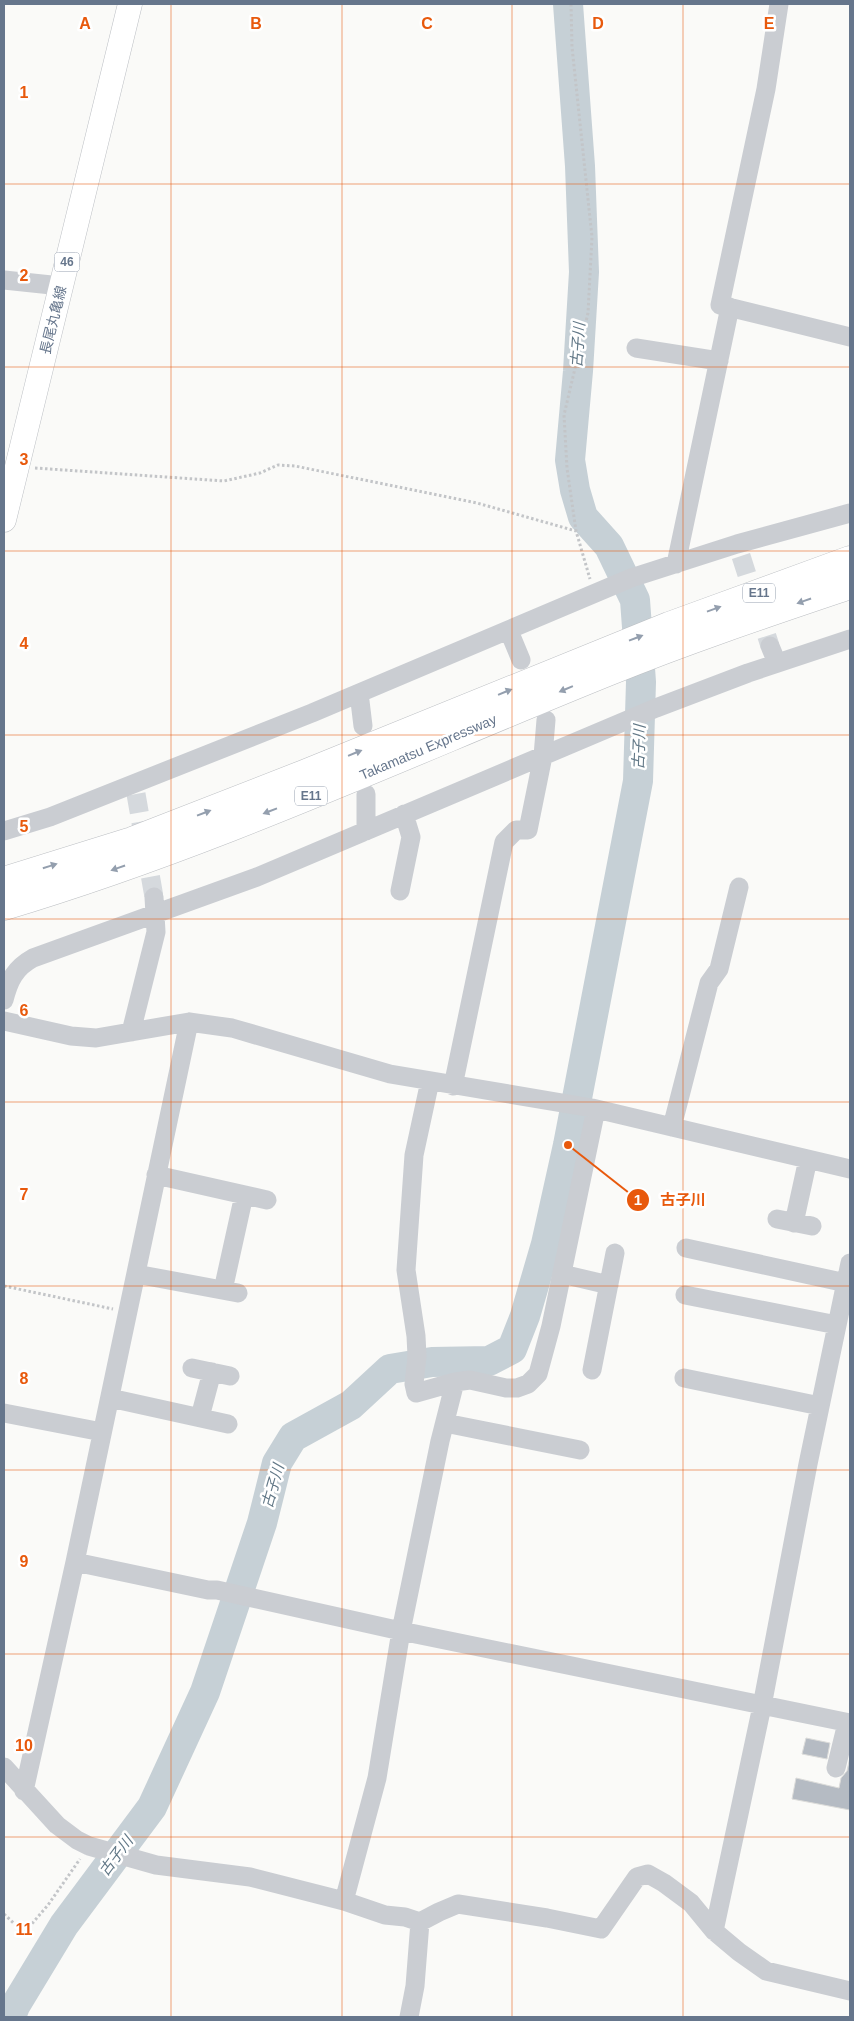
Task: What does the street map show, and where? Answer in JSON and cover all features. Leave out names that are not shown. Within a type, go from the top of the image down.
[{"type":"highway","name":"Takamatsu Expressway","points":[[4,881],[132,841],[304,774],[608,661],[672,636],[850,560]]},
{"type":"highway","name":"Takamatsu Expressway","points":[[672,636],[850,585]]},
{"type":"highway","name":"Takamatsu Expressway","points":[[4,906],[138,861],[311,796],[608,661]]},
{"type":"main road","name":"長尾丸亀線","points":[[4,520],[10,466],[61,286],[130,4]]},
{"type":"street","points":[[779,4],[766,89],[720,305],[850,337]]},
{"type":"street","points":[[4,280],[61,286]]},
{"type":"street","points":[[676,564],[730,307]]},
{"type":"street","points":[[636,348],[719,361]]},
{"type":"street","points":[[4,831],[134,789],[631,578],[676,564],[739,550],[850,513]]},
{"type":"street","points":[[509,631],[521,660]]},
{"type":"street","points":[[4,1000],[12,974],[22,964],[155,905],[257,877],[656,708],[774,654],[850,639]]},
{"type":"street","points":[[359,693],[363,726]]},
{"type":"street","points":[[453,1086],[504,842],[516,830],[528,830],[542,756],[546,720]]},
{"type":"street","points":[[366,794],[366,830]]},
{"type":"street","points":[[400,891],[411,837],[404,814]]},
{"type":"street","points":[[672,1127],[709,983],[720,969],[739,887]]},
{"type":"street","points":[[131,1032],[156,932],[155,905]]},
{"type":"street","points":[[4,1021],[71,1036],[96,1038],[189,1022],[232,1028],[390,1074],[594,1108],[850,1169]]},
{"type":"street","points":[[24,1791],[75,1562],[189,1022]]},
{"type":"street","points":[[430,1081],[414,1155],[406,1270],[416,1336],[417,1356],[414,1384],[416,1393],[455,1382],[470,1380],[506,1388],[517,1388],[528,1384],[538,1374],[544,1357],[562,1274],[594,1108]]},
{"type":"street","points":[[794,1223],[808,1159]]},
{"type":"street","points":[[156,1175],[267,1200]]},
{"type":"street","points":[[136,1274],[231,1292],[244,1195]]},
{"type":"street","points":[[686,1248],[846,1283]]},
{"type":"street","points":[[592,1370],[615,1253]]},
{"type":"street","points":[[714,1931],[762,1706],[820,1406],[850,1263]]},
{"type":"street","points":[[562,1274],[608,1285]]},
{"type":"street","points":[[685,1296],[837,1326]]},
{"type":"street","points":[[192,1368],[230,1376]]},
{"type":"street","points":[[200,1418],[212,1372]]},
{"type":"street","points":[[684,1378],[820,1406]]},
{"type":"street","points":[[344,1901],[377,1778],[401,1631],[455,1382]]},
{"type":"street","points":[[110,1398],[228,1424]]},
{"type":"street","points":[[4,1412],[102,1432]]},
{"type":"street","points":[[445,1423],[580,1450]]},
{"type":"street","points":[[75,1562],[208,1590],[217,1590],[401,1631],[849,1723],[836,1768]]},
{"type":"street","points":[[4,1767],[57,1825],[77,1840],[90,1846],[156,1865],[250,1877],[420,1922],[458,1904],[547,1918],[601,1929],[638,1877],[648,1874],[691,1903],[714,1931],[766,1971],[850,1991]]},
{"type":"street","points":[[409,2017],[415,1986],[420,1922]]},
{"type":"path","points":[[571,4],[572,47],[592,236],[588,313],[564,416],[567,468],[576,531],[600,592]]},
{"type":"path","points":[[10,466],[224,481],[260,473],[278,465],[295,466],[477,503],[576,531]]},
{"type":"path","points":[[4,1286],[128,1312]]},
{"type":"path","points":[[4,1914],[24,1933],[48,1905],[90,1846]]},
{"type":"building","points":[[806,1738],[830,1743],[827,1759],[802,1754]]},
{"type":"building","points":[[850,1757],[850,1810],[792,1799],[796,1778],[839,1788],[841,1778],[847,1771]]},
{"type":"waterway","name":"古子川","points":[[11,2017],[15,2006],[64,1925],[152,1807],[205,1692],[262,1523],[277,1463],[293,1437],[351,1405],[390,1369],[432,1362],[489,1361],[512,1349],[525,1316],[546,1244],[568,1145],[638,781],[641,682],[635,600],[609,546],[583,517],[575,490],[570,460],[584,272],[580,166],[568,4]]},
{"type":"tunnel","points":[[741,556],[770,646]]},
{"type":"tunnel","points":[[136,794],[154,897]]},
{"type":"place","name":"古子川","points":[[568,1145]]}]
